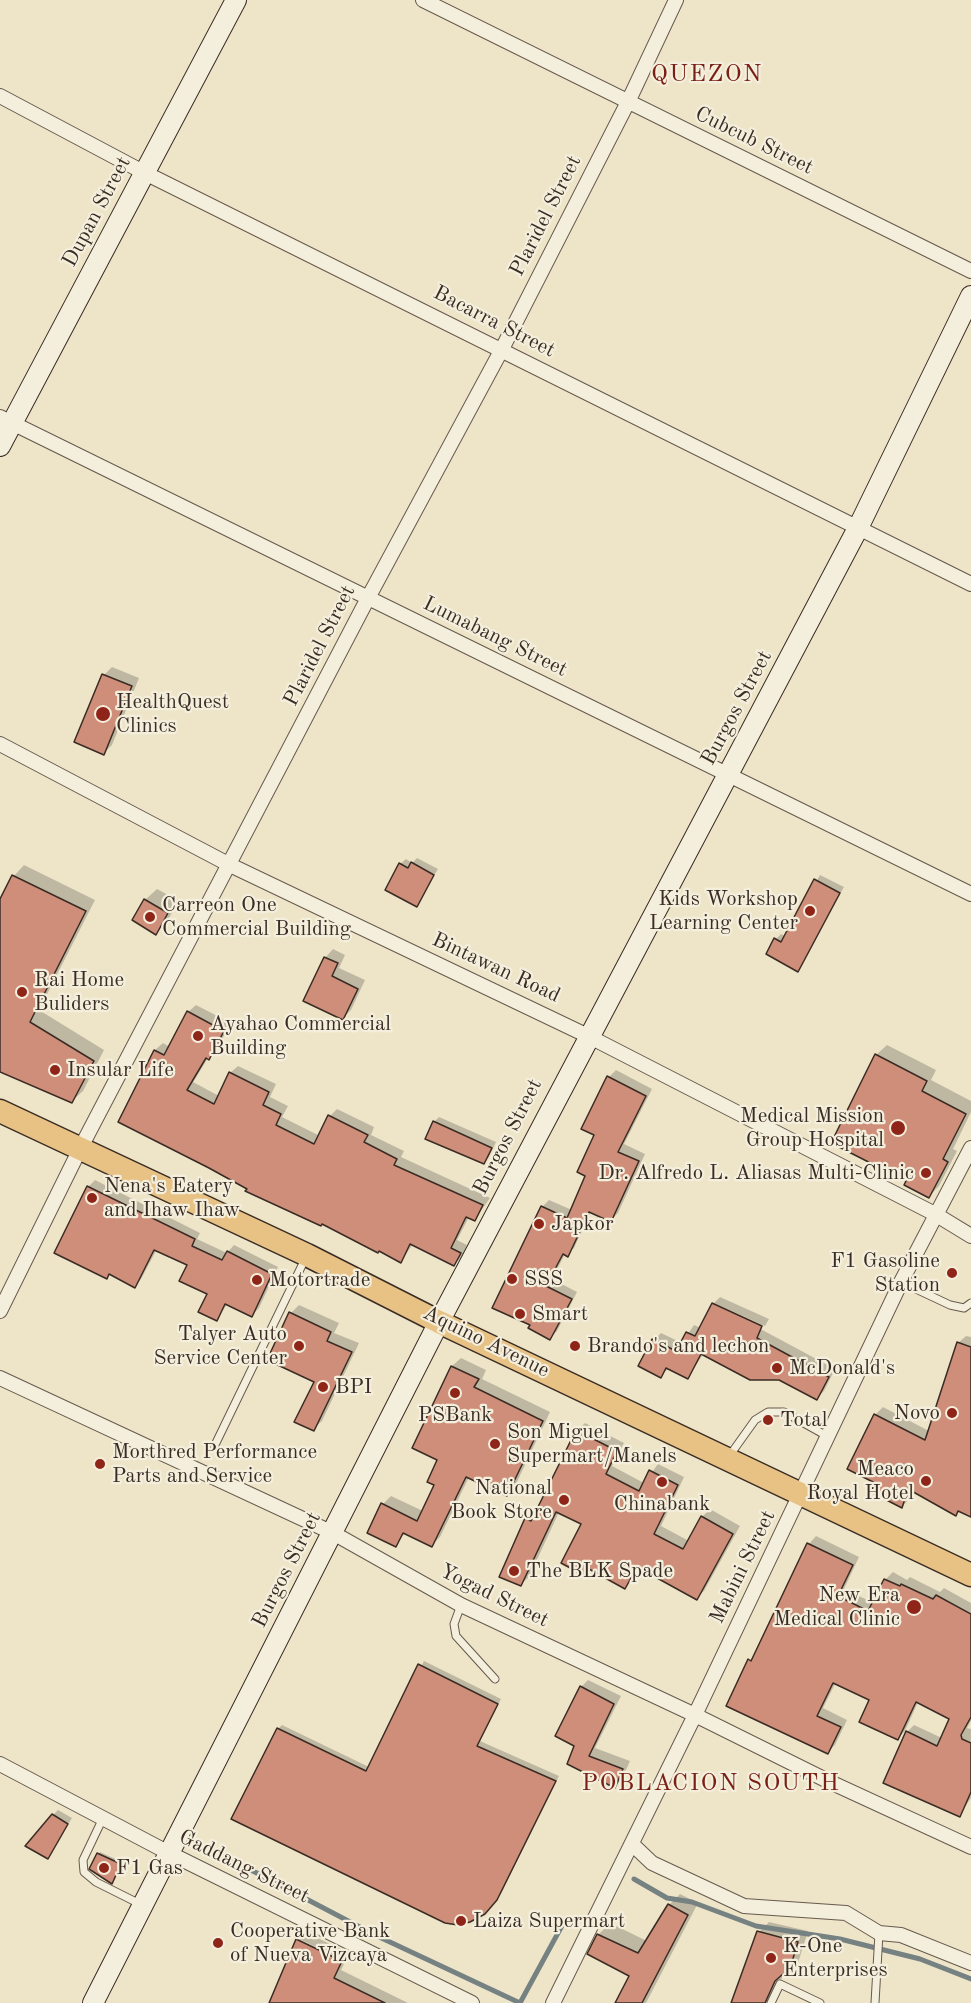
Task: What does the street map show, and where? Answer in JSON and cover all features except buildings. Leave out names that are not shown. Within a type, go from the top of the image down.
[{"type":"main road","name":"Aquino Avenue","points":[[0,1111],[307,1255],[439,1322],[971,1575]]},
{"type":"street","name":"Dupan Street","points":[[0,446],[6,420],[145,173],[236,0]]},
{"type":"street","name":"Cubcub Street","points":[[423,0],[971,270]]},
{"type":"street","name":"Plaridel Street","points":[[0,1311],[80,1149],[368,598],[502,349],[628,102],[676,0]]},
{"type":"street","name":"Bacarra Street","points":[[0,96],[145,173],[502,349],[857,530],[971,584]]},
{"type":"street","name":"Burgos Street","points":[[93,2003],[439,1322],[588,1035],[729,776],[857,530],[971,296]]},
{"type":"street","name":"Lumabang Street","points":[[6,420],[971,894]]},
{"type":"street","name":"Bintawan Road","points":[[0,744],[230,865],[588,1035],[935,1214],[971,1236]]},
{"type":"street","name":"Mabini Street","points":[[553,2003],[830,1437],[901,1282],[971,1148]]},
{"type":"street","name":"Yogad Street","points":[[0,1378],[333,1533],[461,1605],[971,1847]]},
{"type":"street","name":"Gaddang Street","points":[[0,1764],[169,1853],[472,2003]]},
{"type":"street","points":[[632,1844],[652,1863],[744,1906],[846,1913],[879,1935],[901,1935],[971,1963]]},
{"type":"lane","points":[[214,1447],[307,1255]]},
{"type":"lane","points":[[901,1282],[958,1307],[964,1308],[971,1303]]},
{"type":"lane","points":[[728,1458],[755,1419],[768,1412],[784,1412],[830,1437]]},
{"type":"lane","points":[[461,1605],[454,1624],[456,1636],[495,1679]]},
{"type":"lane","points":[[103,1818],[83,1860],[84,1872],[96,1882],[142,1905]]},
{"type":"lane","points":[[875,2003],[879,1935]]},
{"type":"lane","points":[[771,2003],[780,1984],[820,2003]]},
{"type":"waterway","points":[[209,1848],[375,1935],[520,2003],[564,1922]]},
{"type":"waterway","points":[[634,1879],[667,1898],[692,1902],[756,1926],[840,1939],[920,1959],[971,1979]]},
{"type":"place","name":"HealthQuest Clinics","points":[[103,714]]},
{"type":"place","name":"Kids Workshop Learning Center","points":[[810,911]]},
{"type":"place","name":"Carreon One Commercial Building","points":[[150,917]]},
{"type":"place","name":"Rai Home Buliders","points":[[22,992]]},
{"type":"place","name":"Ayahao Commercial Building","points":[[198,1036]]},
{"type":"place","name":"Insular Life","points":[[55,1070]]},
{"type":"place","name":"Medical Mission Group Hospital","points":[[898,1128]]},
{"type":"place","name":"Dr. Alfredo L. Aliasas Multi-Clinic","points":[[926,1173]]},
{"type":"place","name":"Nena's Eatery and Ihaw Ihaw","points":[[92,1198]]},
{"type":"place","name":"Japkor","points":[[539,1224]]},
{"type":"place","name":"F1 Gasoline Station","points":[[952,1273]]},
{"type":"place","name":"SSS","points":[[512,1279]]},
{"type":"place","name":"Motortrade","points":[[257,1280]]},
{"type":"place","name":"Smart","points":[[520,1314]]},
{"type":"place","name":"Talyer Auto Service Center","points":[[299,1346]]},
{"type":"place","name":"Brando's and lechon","points":[[575,1346]]},
{"type":"place","name":"McDonald's","points":[[777,1368]]},
{"type":"place","name":"BPI","points":[[323,1387]]},
{"type":"place","name":"PSBank","points":[[455,1393]]},
{"type":"place","name":"Novo","points":[[952,1413]]},
{"type":"place","name":"Total","points":[[768,1420]]},
{"type":"place","name":"Son Miguel Supermart/Manels","points":[[495,1444]]},
{"type":"place","name":"Morthred Performance Parts and Service","points":[[100,1464]]},
{"type":"place","name":"Meaco Royal Hotel","points":[[926,1481]]},
{"type":"place","name":"Chinabank","points":[[662,1482]]},
{"type":"place","name":"National Book Store","points":[[564,1500]]},
{"type":"place","name":"The BLK Spade","points":[[514,1571]]},
{"type":"place","name":"New Era Medical Clinic","points":[[914,1607]]},
{"type":"place","name":"F1 Gas","points":[[104,1868]]},
{"type":"place","name":"Laiza Supermart","points":[[461,1921]]},
{"type":"place","name":"Cooperative Bank of Nueva Vizcaya","points":[[218,1943]]},
{"type":"place","name":"K-One Enterprises","points":[[771,1958]]},
{"type":"district","name":"QUEZON","points":[[707,75]]},
{"type":"district","name":"POBLACION SOUTH","points":[[711,1784]]}]
